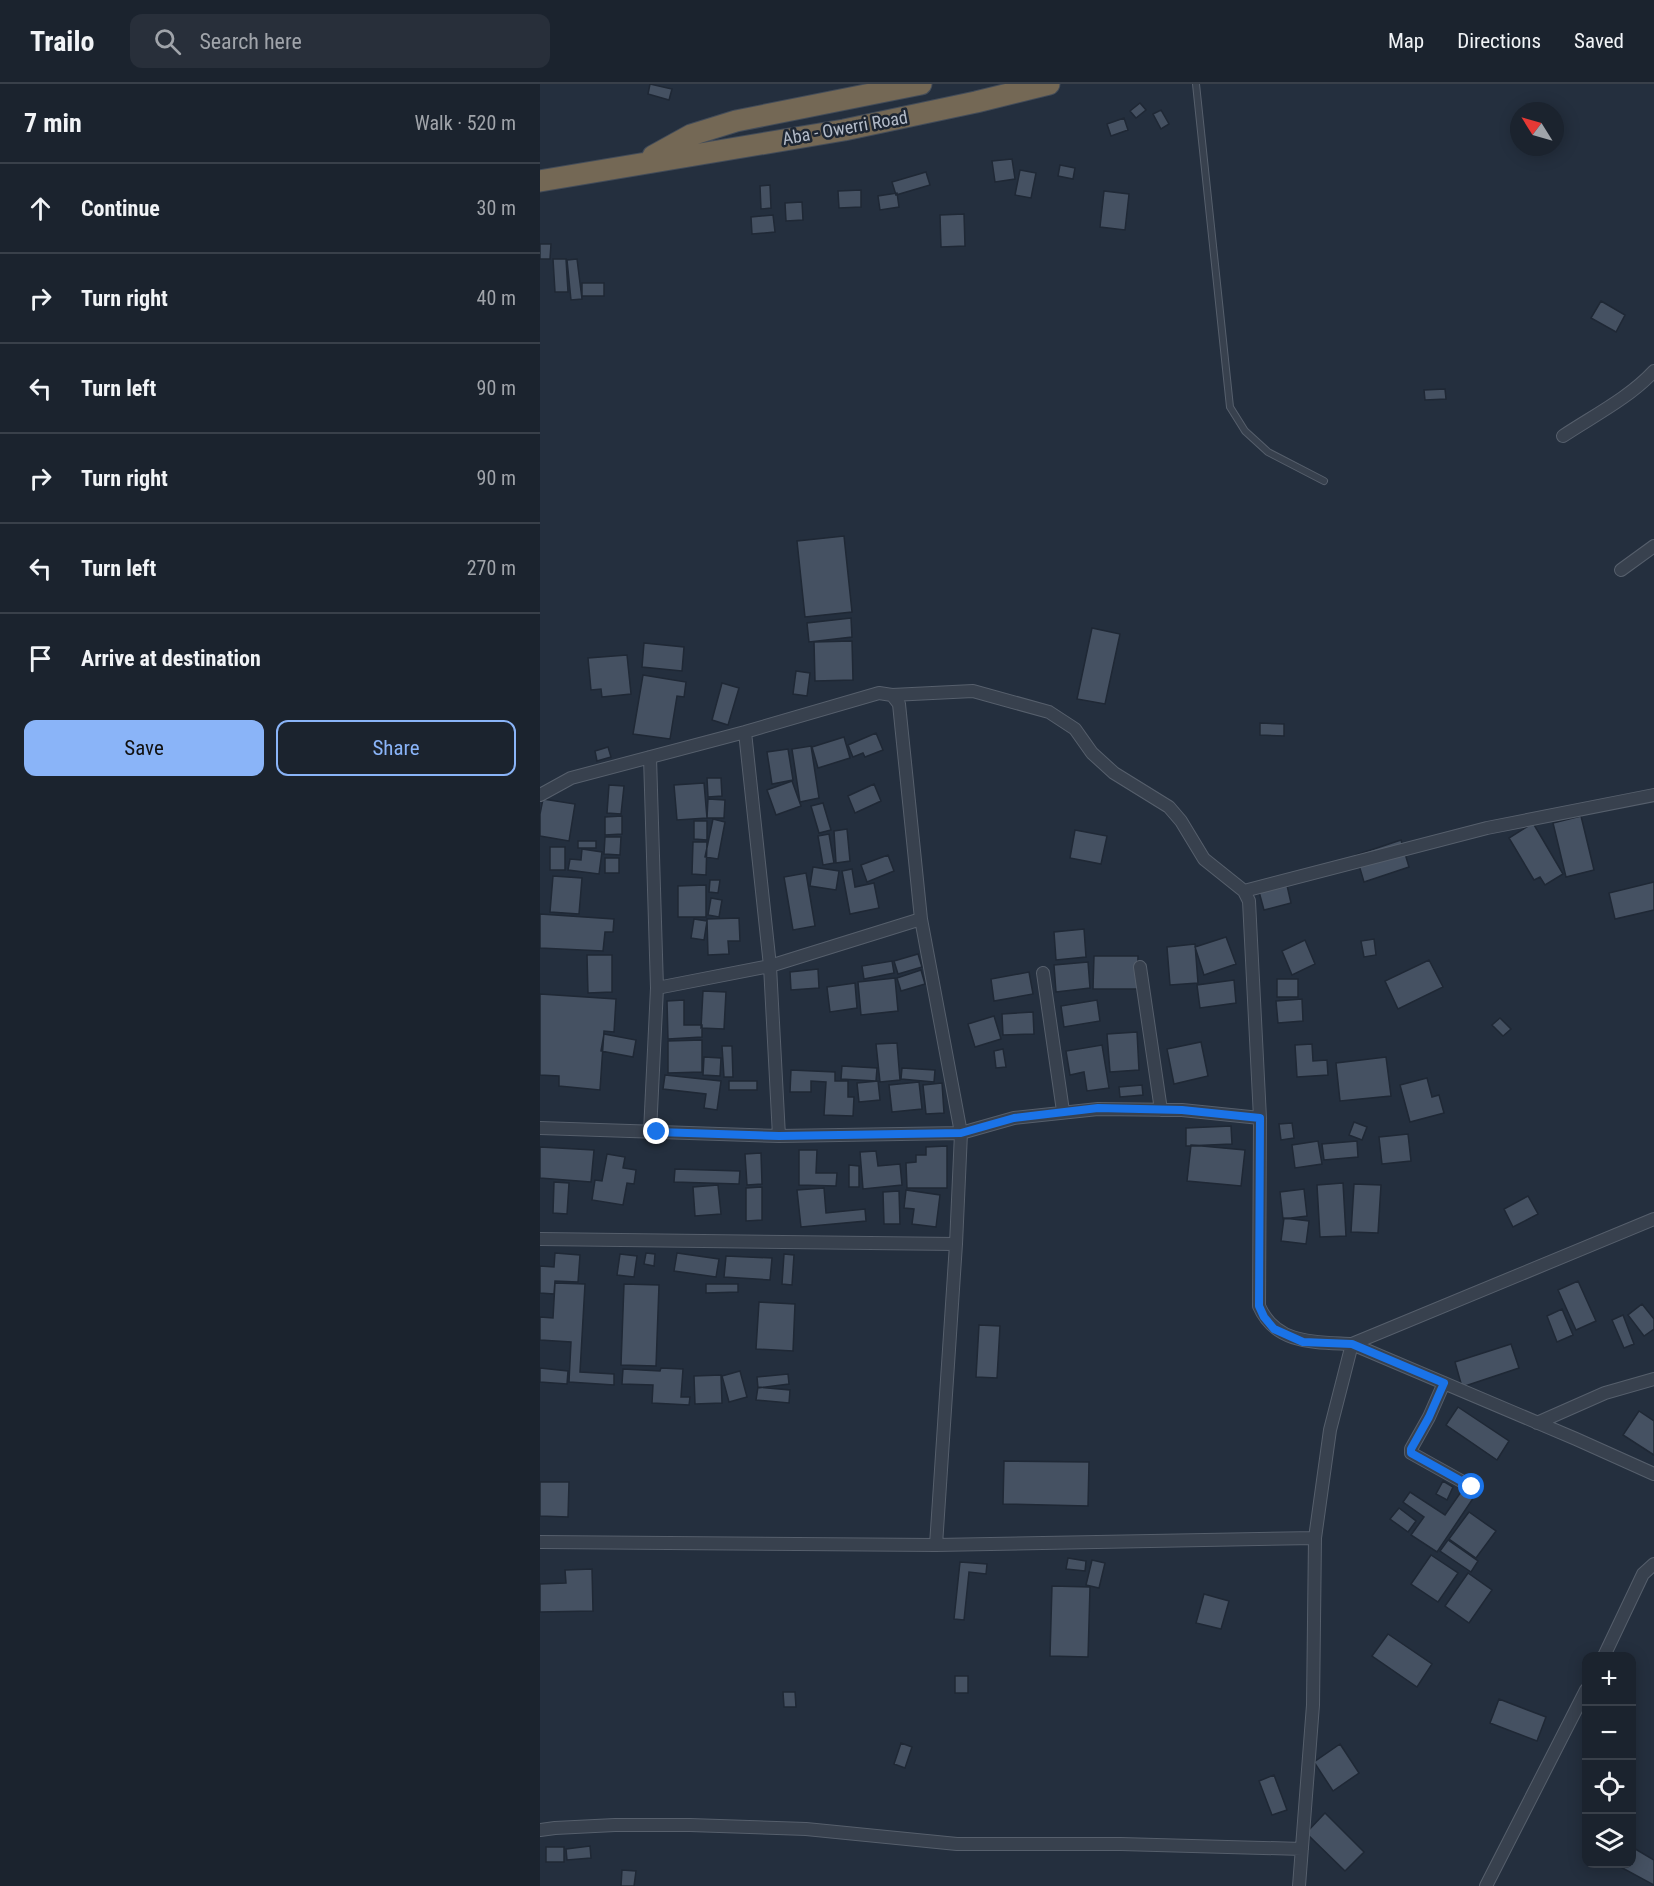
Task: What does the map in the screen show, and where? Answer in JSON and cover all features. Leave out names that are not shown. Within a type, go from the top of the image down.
[{"type":"highway","name":"Aba - Owerri Road","points":[[639,164],[691,135],[736,121],[921,84]]},
{"type":"highway","name":"Aba - Owerri Road","points":[[540,181],[844,130],[1049,84]]},
{"type":"street","points":[[1563,436],[1606,409],[1654,371]]},
{"type":"street","points":[[1621,570],[1654,546]]},
{"type":"street","points":[[540,795],[571,778],[745,732],[879,693],[972,691],[1049,712],[1075,729],[1092,753],[1114,773],[1169,807],[1181,821],[1204,859],[1244,891],[1248,901],[1260,1118],[1259,1306],[1264,1317],[1274,1329],[1303,1342],[1352,1344],[1654,1474]]},
{"type":"street","points":[[892,694],[899,704],[921,919],[961,1133],[936,1545]]},
{"type":"street","points":[[745,732],[770,966],[779,1136]]},
{"type":"street","points":[[650,757],[657,988],[650,1132]]},
{"type":"street","points":[[1244,891],[1487,828],[1654,795]]},
{"type":"street","points":[[657,988],[770,966],[921,919]]},
{"type":"street","points":[[1140,967],[1161,1110]]},
{"type":"street","points":[[1043,973],[1063,1111]]},
{"type":"street","points":[[540,1128],[779,1136],[961,1133],[1014,1118],[1098,1108],[1161,1110],[1260,1118]]},
{"type":"street","points":[[1352,1344],[1654,1219]]},
{"type":"street","points":[[540,1239],[956,1244]]},
{"type":"street","points":[[1299,1886],[1313,1705],[1315,1538],[1330,1430],[1352,1344]]},
{"type":"street","points":[[1537,1423],[1605,1393],[1654,1379]]},
{"type":"street","points":[[1444,1383],[1411,1453],[1472,1487]]},
{"type":"street","points":[[540,1542],[936,1545],[1315,1538]]},
{"type":"street","points":[[1606,1652],[1643,1574],[1654,1564]]},
{"type":"street","points":[[1486,1886],[1582,1700]]},
{"type":"street","points":[[540,1830],[595,1826],[690,1825],[806,1829],[957,1844],[1120,1844],[1302,1849]]},
{"type":"lane","points":[[1196,84],[1230,407],[1245,431],[1268,452],[1324,481]]},
{"type":"building","points":[[650,84],[672,89],[669,100],[648,94]]},
{"type":"building","points":[[1140,103],[1146,110],[1136,118],[1130,111]]},
{"type":"building","points":[[1161,110],[1169,124],[1161,129],[1153,114]]},
{"type":"building","points":[[1124,118],[1128,130],[1111,136],[1107,124]]},
{"type":"building","points":[[1012,159],[1015,179],[995,182],[992,161]]},
{"type":"building","points":[[1060,165],[1075,168],[1073,179],[1058,176]]},
{"type":"building","points":[[1020,170],[1036,173],[1031,198],[1015,195]]},
{"type":"building","points":[[926,172],[930,185],[896,195],[892,182]]},
{"type":"building","points":[[770,185],[771,208],[761,209],[760,186]]},
{"type":"building","points":[[861,190],[861,207],[839,208],[838,191]]},
{"type":"building","points":[[1104,191],[1129,194],[1125,230],[1100,227]]},
{"type":"building","points":[[897,193],[899,207],[880,210],[878,196]]},
{"type":"building","points":[[802,202],[803,220],[786,221],[785,203]]},
{"type":"building","points":[[964,214],[965,246],[941,247],[940,215]]},
{"type":"building","points":[[773,215],[775,232],[752,234],[751,217]]},
{"type":"building","points":[[540,244],[551,244],[550,259],[540,259]]},
{"type":"building","points":[[553,259],[566,259],[568,292],[555,292]]},
{"type":"building","points":[[577,259],[582,299],[571,300],[567,260]]},
{"type":"building","points":[[582,283],[604,283],[604,296],[582,296]]},
{"type":"building","points":[[1601,301],[1625,315],[1616,332],[1591,318]]},
{"type":"building","points":[[1445,389],[1446,399],[1425,400],[1424,390]]},
{"type":"building","points":[[844,536],[852,612],[805,617],[797,541]]},
{"type":"building","points":[[851,618],[852,637],[809,642],[807,623]]},
{"type":"building","points":[[1092,628],[1120,634],[1105,704],[1077,699]]},
{"type":"building","points":[[852,641],[853,680],[815,681],[814,642]]},
{"type":"building","points":[[644,643],[684,647],[682,671],[642,667]]},
{"type":"building","points":[[627,655],[631,694],[602,697],[601,689],[591,690],[588,658]]},
{"type":"building","points":[[796,671],[810,673],[807,696],[793,694]]},
{"type":"building","points":[[643,675],[686,682],[684,697],[677,696],[670,739],[633,734]]},
{"type":"building","points":[[722,683],[739,688],[728,725],[712,720]]},
{"type":"building","points":[[1260,723],[1284,724],[1284,736],[1260,735]]},
{"type":"building","points":[[876,733],[883,750],[865,757],[863,753],[853,757],[848,745]]},
{"type":"building","points":[[844,737],[850,758],[818,768],[812,747]]},
{"type":"building","points":[[811,746],[819,798],[800,802],[792,749]]},
{"type":"building","points":[[608,747],[611,757],[597,761],[595,751]]},
{"type":"building","points":[[788,749],[793,780],[772,784],[767,752]]},
{"type":"building","points":[[707,778],[721,778],[722,796],[708,797]]},
{"type":"building","points":[[792,781],[801,806],[776,815],[767,790]]},
{"type":"building","points":[[704,783],[707,818],[677,820],[674,785]]},
{"type":"building","points":[[874,784],[881,801],[855,813],[848,796]]},
{"type":"building","points":[[609,785],[624,786],[621,814],[607,813]]},
{"type":"building","points":[[543,799],[575,804],[569,841],[540,836]]},
{"type":"building","points":[[708,799],[725,800],[724,818],[707,818]]},
{"type":"building","points":[[823,803],[831,830],[819,833],[811,806]]},
{"type":"building","points":[[622,816],[622,834],[605,835],[605,817]]},
{"type":"building","points":[[1581,816],[1594,870],[1566,877],[1553,823]]},
{"type":"building","points":[[713,819],[725,822],[718,859],[705,857]]},
{"type":"building","points":[[694,821],[707,821],[707,840],[694,839]]},
{"type":"building","points":[[1533,823],[1563,874],[1545,885],[1540,877],[1534,880],[1509,838]]},
{"type":"building","points":[[847,829],[850,861],[836,863],[834,831]]},
{"type":"building","points":[[1075,830],[1107,836],[1101,864],[1070,858]]},
{"type":"building","points":[[829,834],[834,863],[823,865],[818,836]]},
{"type":"building","points":[[605,837],[621,837],[620,855],[604,854]]},
{"type":"building","points":[[1401,840],[1409,867],[1364,882],[1356,855]]},
{"type":"building","points":[[578,841],[596,841],[596,848],[578,848]]},
{"type":"building","points":[[693,842],[707,842],[706,875],[692,874]]},
{"type":"building","points":[[550,847],[565,847],[565,870],[550,870]]},
{"type":"building","points":[[582,849],[602,852],[599,874],[568,870],[570,859],[581,860]]},
{"type":"building","points":[[888,855],[894,871],[867,882],[861,865]]},
{"type":"building","points":[[605,858],[619,858],[619,873],[605,873]]},
{"type":"building","points":[[813,867],[839,871],[836,890],[810,886]]},
{"type":"building","points":[[852,869],[855,887],[874,883],[879,908],[850,914],[842,871]]},
{"type":"building","points":[[806,873],[815,926],[793,930],[784,877]]},
{"type":"building","points":[[553,876],[582,878],[579,914],[550,912]]},
{"type":"building","points":[[710,880],[720,880],[718,893],[709,892]]},
{"type":"building","points":[[1286,881],[1291,903],[1264,910],[1258,888]]},
{"type":"building","points":[[1654,882],[1654,910],[1615,919],[1609,893]]},
{"type":"building","points":[[706,885],[706,917],[678,917],[678,886]]},
{"type":"building","points":[[711,898],[722,900],[719,917],[708,915]]},
{"type":"building","points":[[540,914],[614,919],[613,932],[605,932],[603,951],[540,948]]},
{"type":"building","points":[[739,918],[740,941],[728,941],[729,954],[708,955],[707,919]]},
{"type":"building","points":[[694,919],[707,921],[704,940],[691,938]]},
{"type":"building","points":[[1084,929],[1086,957],[1056,960],[1054,932]]},
{"type":"building","points":[[1226,937],[1236,964],[1204,975],[1195,947]]},
{"type":"building","points":[[1374,939],[1376,955],[1364,957],[1361,941]]},
{"type":"building","points":[[1305,940],[1315,964],[1292,975],[1282,951]]},
{"type":"building","points":[[1195,944],[1198,983],[1170,985],[1167,947]]},
{"type":"building","points":[[918,954],[922,967],[898,974],[894,961]]},
{"type":"building","points":[[587,955],[612,955],[612,992],[588,993]]},
{"type":"building","points":[[1094,956],[1138,956],[1137,989],[1093,989]]},
{"type":"building","points":[[1429,960],[1443,987],[1398,1009],[1385,981]]},
{"type":"building","points":[[892,961],[894,973],[864,979],[862,966]]},
{"type":"building","points":[[1088,962],[1090,988],[1056,992],[1054,965]]},
{"type":"building","points":[[818,969],[819,988],[791,990],[790,972]]},
{"type":"building","points":[[921,970],[925,984],[901,991],[897,978]]},
{"type":"building","points":[[1029,972],[1033,994],[994,1001],[991,979]]},
{"type":"building","points":[[895,978],[898,1011],[861,1015],[858,982]]},
{"type":"building","points":[[1277,979],[1298,979],[1298,997],[1277,997]]},
{"type":"building","points":[[1234,980],[1236,1003],[1200,1008],[1197,985]]},
{"type":"building","points":[[855,983],[857,1008],[830,1012],[827,987]]},
{"type":"building","points":[[703,991],[726,992],[724,1029],[701,1028]]},
{"type":"building","points":[[540,994],[616,999],[614,1032],[604,1031],[600,1090],[559,1086],[559,1076],[540,1075]]},
{"type":"building","points":[[1302,999],[1303,1021],[1278,1023],[1276,1001]]},
{"type":"building","points":[[684,1000],[684,1025],[702,1025],[702,1037],[668,1039],[667,1001]]},
{"type":"building","points":[[1097,1000],[1100,1021],[1064,1027],[1061,1006]]},
{"type":"building","points":[[1033,1012],[1034,1034],[1003,1035],[1002,1014]]},
{"type":"building","points":[[994,1016],[1001,1039],[975,1047],[968,1024]]},
{"type":"building","points":[[1500,1018],[1511,1029],[1503,1036],[1492,1025]]},
{"type":"building","points":[[1137,1032],[1139,1070],[1110,1072],[1107,1034]]},
{"type":"building","points":[[604,1034],[636,1040],[633,1057],[601,1051]]},
{"type":"building","points":[[702,1040],[702,1072],[668,1073],[668,1041]]},
{"type":"building","points":[[1201,1042],[1208,1076],[1174,1084],[1167,1049]]},
{"type":"building","points":[[897,1043],[900,1080],[880,1082],[876,1044]]},
{"type":"building","points":[[1312,1044],[1313,1061],[1327,1060],[1328,1075],[1297,1077],[1295,1045]]},
{"type":"building","points":[[1102,1045],[1109,1088],[1087,1091],[1084,1072],[1070,1075],[1066,1051]]},
{"type":"building","points":[[722,1046],[732,1046],[733,1077],[724,1077]]},
{"type":"building","points":[[1003,1049],[1006,1067],[996,1068],[994,1051]]},
{"type":"building","points":[[704,1057],[721,1058],[720,1076],[703,1075]]},
{"type":"building","points":[[1386,1057],[1391,1096],[1340,1101],[1336,1063]]},
{"type":"building","points":[[842,1066],[877,1068],[876,1081],[841,1079]]},
{"type":"building","points":[[902,1068],[935,1070],[934,1082],[901,1079]]},
{"type":"building","points":[[791,1070],[835,1072],[835,1081],[848,1081],[848,1097],[854,1097],[853,1116],[824,1115],[826,1082],[811,1081],[811,1092],[790,1092]]},
{"type":"building","points":[[665,1075],[721,1081],[717,1110],[704,1108],[706,1094],[663,1089]]},
{"type":"building","points":[[1427,1078],[1432,1097],[1439,1095],[1444,1113],[1410,1122],[1400,1085]]},
{"type":"building","points":[[729,1081],[757,1081],[757,1090],[729,1090]]},
{"type":"building","points":[[878,1081],[880,1100],[859,1102],[857,1083]]},
{"type":"building","points":[[919,1082],[922,1109],[892,1112],[889,1085]]},
{"type":"building","points":[[942,1083],[944,1113],[926,1114],[923,1085]]},
{"type":"building","points":[[1142,1085],[1143,1095],[1120,1097],[1119,1087]]},
{"type":"building","points":[[1354,1122],[1367,1127],[1362,1140],[1349,1135]]},
{"type":"building","points":[[1292,1123],[1294,1138],[1281,1140],[1279,1124]]},
{"type":"building","points":[[1231,1126],[1232,1144],[1186,1146],[1186,1128]]},
{"type":"building","points":[[1408,1134],[1411,1161],[1382,1164],[1379,1137]]},
{"type":"building","points":[[1318,1141],[1322,1164],[1295,1168],[1292,1145]]},
{"type":"building","points":[[1357,1141],[1358,1157],[1324,1160],[1322,1144]]},
{"type":"building","points":[[1191,1145],[1245,1150],[1241,1186],[1187,1181]]},
{"type":"building","points":[[947,1146],[947,1188],[907,1188],[906,1163],[916,1162],[916,1155],[926,1155],[926,1147]]},
{"type":"building","points":[[540,1147],[594,1150],[591,1182],[540,1178]]},
{"type":"building","points":[[799,1150],[817,1150],[816,1173],[837,1173],[836,1186],[799,1185]]},
{"type":"building","points":[[876,1151],[878,1166],[900,1164],[902,1185],[863,1189],[860,1152]]},
{"type":"building","points":[[761,1153],[762,1184],[747,1185],[745,1154]]},
{"type":"building","points":[[607,1154],[625,1157],[623,1168],[636,1170],[634,1184],[627,1183],[623,1205],[592,1200],[595,1180],[602,1181]]},
{"type":"building","points":[[849,1165],[859,1166],[859,1187],[849,1187]]},
{"type":"building","points":[[675,1169],[740,1171],[739,1184],[674,1182]]},
{"type":"building","points":[[554,1182],[569,1183],[567,1214],[553,1213]]},
{"type":"building","points":[[1343,1183],[1346,1236],[1320,1237],[1317,1185]]},
{"type":"building","points":[[1354,1184],[1381,1185],[1378,1233],[1351,1232]]},
{"type":"building","points":[[718,1185],[721,1214],[695,1216],[693,1187]]},
{"type":"building","points":[[762,1187],[762,1220],[746,1221],[746,1188]]},
{"type":"building","points":[[824,1188],[826,1213],[865,1209],[866,1221],[801,1227],[797,1190]]},
{"type":"building","points":[[1304,1189],[1307,1216],[1283,1219],[1280,1192]]},
{"type":"building","points":[[906,1190],[940,1195],[936,1227],[912,1224],[914,1209],[904,1208]]},
{"type":"building","points":[[899,1191],[900,1224],[884,1224],[883,1192]]},
{"type":"building","points":[[1528,1196],[1538,1214],[1513,1227],[1504,1209]]},
{"type":"building","points":[[1284,1218],[1309,1221],[1306,1244],[1281,1241]]},
{"type":"building","points":[[555,1253],[580,1255],[578,1282],[555,1281],[554,1294],[540,1293],[540,1266],[554,1267]]},
{"type":"building","points":[[646,1253],[655,1254],[654,1266],[644,1264]]},
{"type":"building","points":[[677,1253],[719,1259],[716,1277],[674,1271]]},
{"type":"building","points":[[620,1254],[637,1256],[634,1277],[617,1275]]},
{"type":"building","points":[[784,1254],[794,1255],[792,1285],[782,1284]]},
{"type":"building","points":[[726,1256],[772,1258],[770,1280],[724,1277]]},
{"type":"building","points":[[1578,1281],[1596,1321],[1576,1330],[1558,1290]]},
{"type":"building","points":[[555,1283],[585,1284],[580,1372],[614,1374],[614,1385],[569,1382],[571,1342],[540,1340],[540,1317],[553,1318]]},
{"type":"building","points":[[624,1284],[659,1285],[656,1366],[621,1365]]},
{"type":"building","points":[[706,1284],[738,1284],[738,1292],[706,1293]]},
{"type":"building","points":[[759,1302],[795,1304],[793,1351],[756,1349]]},
{"type":"building","points":[[1642,1304],[1654,1319],[1654,1329],[1644,1336],[1628,1315]]},
{"type":"building","points":[[1562,1309],[1573,1335],[1557,1342],[1547,1316]]},
{"type":"building","points":[[1623,1315],[1634,1344],[1624,1348],[1612,1320]]},
{"type":"building","points":[[979,1325],[1000,1326],[997,1378],[976,1377]]},
{"type":"building","points":[[1511,1344],[1519,1368],[1462,1387],[1455,1362]]},
{"type":"building","points":[[540,1368],[568,1371],[567,1384],[540,1382]]},
{"type":"building","points":[[661,1368],[683,1369],[681,1397],[690,1397],[689,1405],[652,1403],[653,1385],[622,1384],[623,1369],[660,1371]]},
{"type":"building","points":[[740,1371],[747,1397],[729,1402],[722,1376]]},
{"type":"building","points":[[788,1374],[789,1384],[758,1388],[757,1377]]},
{"type":"building","points":[[721,1375],[722,1403],[695,1404],[694,1376]]},
{"type":"building","points":[[758,1387],[790,1390],[789,1403],[756,1400]]},
{"type":"building","points":[[1458,1407],[1509,1441],[1497,1460],[1446,1425]]},
{"type":"building","points":[[1639,1411],[1654,1421],[1654,1455],[1623,1435]]},
{"type":"building","points":[[1004,1461],[1089,1462],[1088,1506],[1003,1504]]},
{"type":"building","points":[[1443,1481],[1453,1487],[1447,1500],[1436,1494]]},
{"type":"building","points":[[540,1482],[569,1482],[568,1517],[540,1516]]},
{"type":"building","points":[[1463,1489],[1474,1497],[1437,1552],[1411,1535],[1424,1517],[1403,1502],[1410,1492],[1445,1515]]},
{"type":"building","points":[[1399,1508],[1416,1521],[1408,1532],[1390,1519]]},
{"type":"building","points":[[1469,1512],[1496,1531],[1476,1558],[1449,1539]]},
{"type":"building","points":[[1448,1540],[1478,1561],[1471,1572],[1440,1551]]},
{"type":"building","points":[[1431,1555],[1458,1573],[1438,1602],[1411,1584]]},
{"type":"building","points":[[1068,1558],[1086,1561],[1085,1571],[1066,1569]]},
{"type":"building","points":[[1092,1560],[1105,1563],[1099,1588],[1086,1585]]},
{"type":"building","points":[[960,1562],[987,1564],[986,1574],[969,1572],[964,1620],[954,1619]]},
{"type":"building","points":[[592,1569],[593,1611],[540,1612],[540,1584],[566,1583],[565,1570]]},
{"type":"building","points":[[1468,1573],[1492,1590],[1469,1623],[1445,1606]]},
{"type":"building","points":[[1052,1586],[1090,1587],[1088,1657],[1050,1656]]},
{"type":"building","points":[[1204,1594],[1229,1601],[1221,1629],[1196,1623]]},
{"type":"building","points":[[1388,1634],[1432,1664],[1417,1687],[1372,1656]]},
{"type":"building","points":[[955,1676],[968,1676],[968,1693],[955,1693]]},
{"type":"building","points":[[783,1692],[795,1692],[796,1707],[784,1707]]},
{"type":"building","points":[[1499,1699],[1546,1717],[1537,1741],[1490,1723]]},
{"type":"building","points":[[901,1743],[912,1747],[905,1768],[894,1764]]},
{"type":"building","points":[[1340,1744],[1359,1773],[1333,1791],[1314,1762]]},
{"type":"building","points":[[1274,1775],[1287,1810],[1272,1815],[1259,1781]]},
{"type":"building","points":[[1325,1813],[1364,1852],[1345,1871],[1306,1833]]},
{"type":"building","points":[[590,1846],[591,1858],[567,1860],[566,1849]]},
{"type":"building","points":[[546,1847],[564,1847],[564,1862],[546,1862]]},
{"type":"building","points":[[1636,1849],[1654,1860],[1654,1885],[1622,1868],[1636,1868]]},
{"type":"building","points":[[622,1870],[636,1871],[634,1886],[621,1886]]},
{"type":"route","points":[[657,1132],[779,1136],[961,1133],[1014,1118],[1098,1108],[1182,1110],[1260,1118],[1259,1306],[1264,1317],[1274,1329],[1303,1342],[1352,1344],[1444,1383],[1411,1453],[1472,1487]]}]
